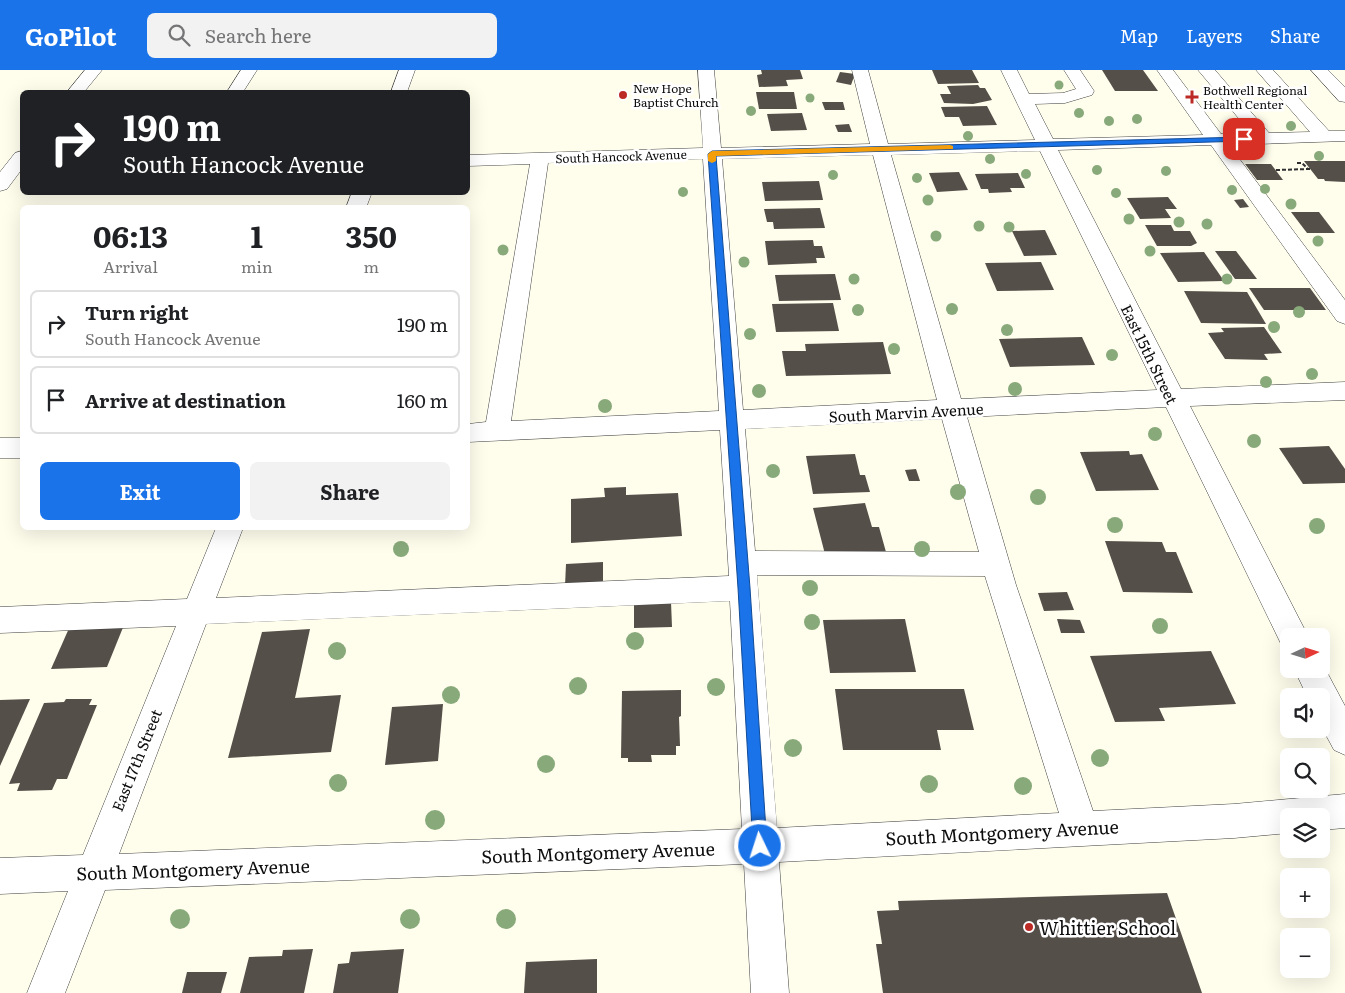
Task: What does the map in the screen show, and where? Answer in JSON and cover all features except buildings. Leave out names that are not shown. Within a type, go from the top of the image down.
[{"type":"street","points":[[77,90],[94,70]]},
{"type":"street","points":[[237,90],[249,70]]},
{"type":"street","points":[[400,90],[407,70]]},
{"type":"street","points":[[706,70],[730,421],[743,575],[770,993]]},
{"type":"street","points":[[860,70],[879,149],[996,564],[1081,828]]},
{"type":"street","name":"East 15th Street","points":[[1009,70],[1289,628]]},
{"type":"street","points":[[1024,100],[1065,98],[1086,91],[1072,70]]},
{"type":"street","points":[[1165,70],[1345,316]]},
{"type":"street","points":[[1206,70],[1264,138]]},
{"type":"street","points":[[1264,70],[1324,136]]},
{"type":"street","points":[[1319,70],[1345,97]]},
{"type":"street","name":"South Hancock Avenue","points":[[470,160],[1047,146],[1345,136]]},
{"type":"street","points":[[497,432],[540,158]]},
{"type":"street","points":[[8,175],[20,160]]},
{"type":"street","name":"South Marvin Avenue","points":[[470,433],[1172,398],[1345,392]]},
{"type":"street","points":[[0,448],[20,448]]},
{"type":"street","name":"East 17th Street","points":[[46,993],[228,530]]},
{"type":"street","points":[[0,620],[195,611],[743,575],[996,564]]},
{"type":"street","points":[[1314,678],[1345,739]]},
{"type":"street","name":"South Montgomery Avenue","points":[[0,876],[760,846],[1234,821],[1345,811]]},
{"type":"path","points":[[1276,170],[1309,169],[1302,163],[1294,163]]},
{"type":"slow traffic","points":[[712,161],[712,154],[950,148]]},
{"type":"place","name":"New Hope Baptist Church","points":[[623,95]]},
{"type":"place","name":"Bothwell Regional Health Center","points":[[1192,97]]},
{"type":"place","name":"Whittier School","points":[[1029,927]]},
{"type":"route","points":[[760,846],[744,588],[730,421],[712,154],[1244,139]]}]
